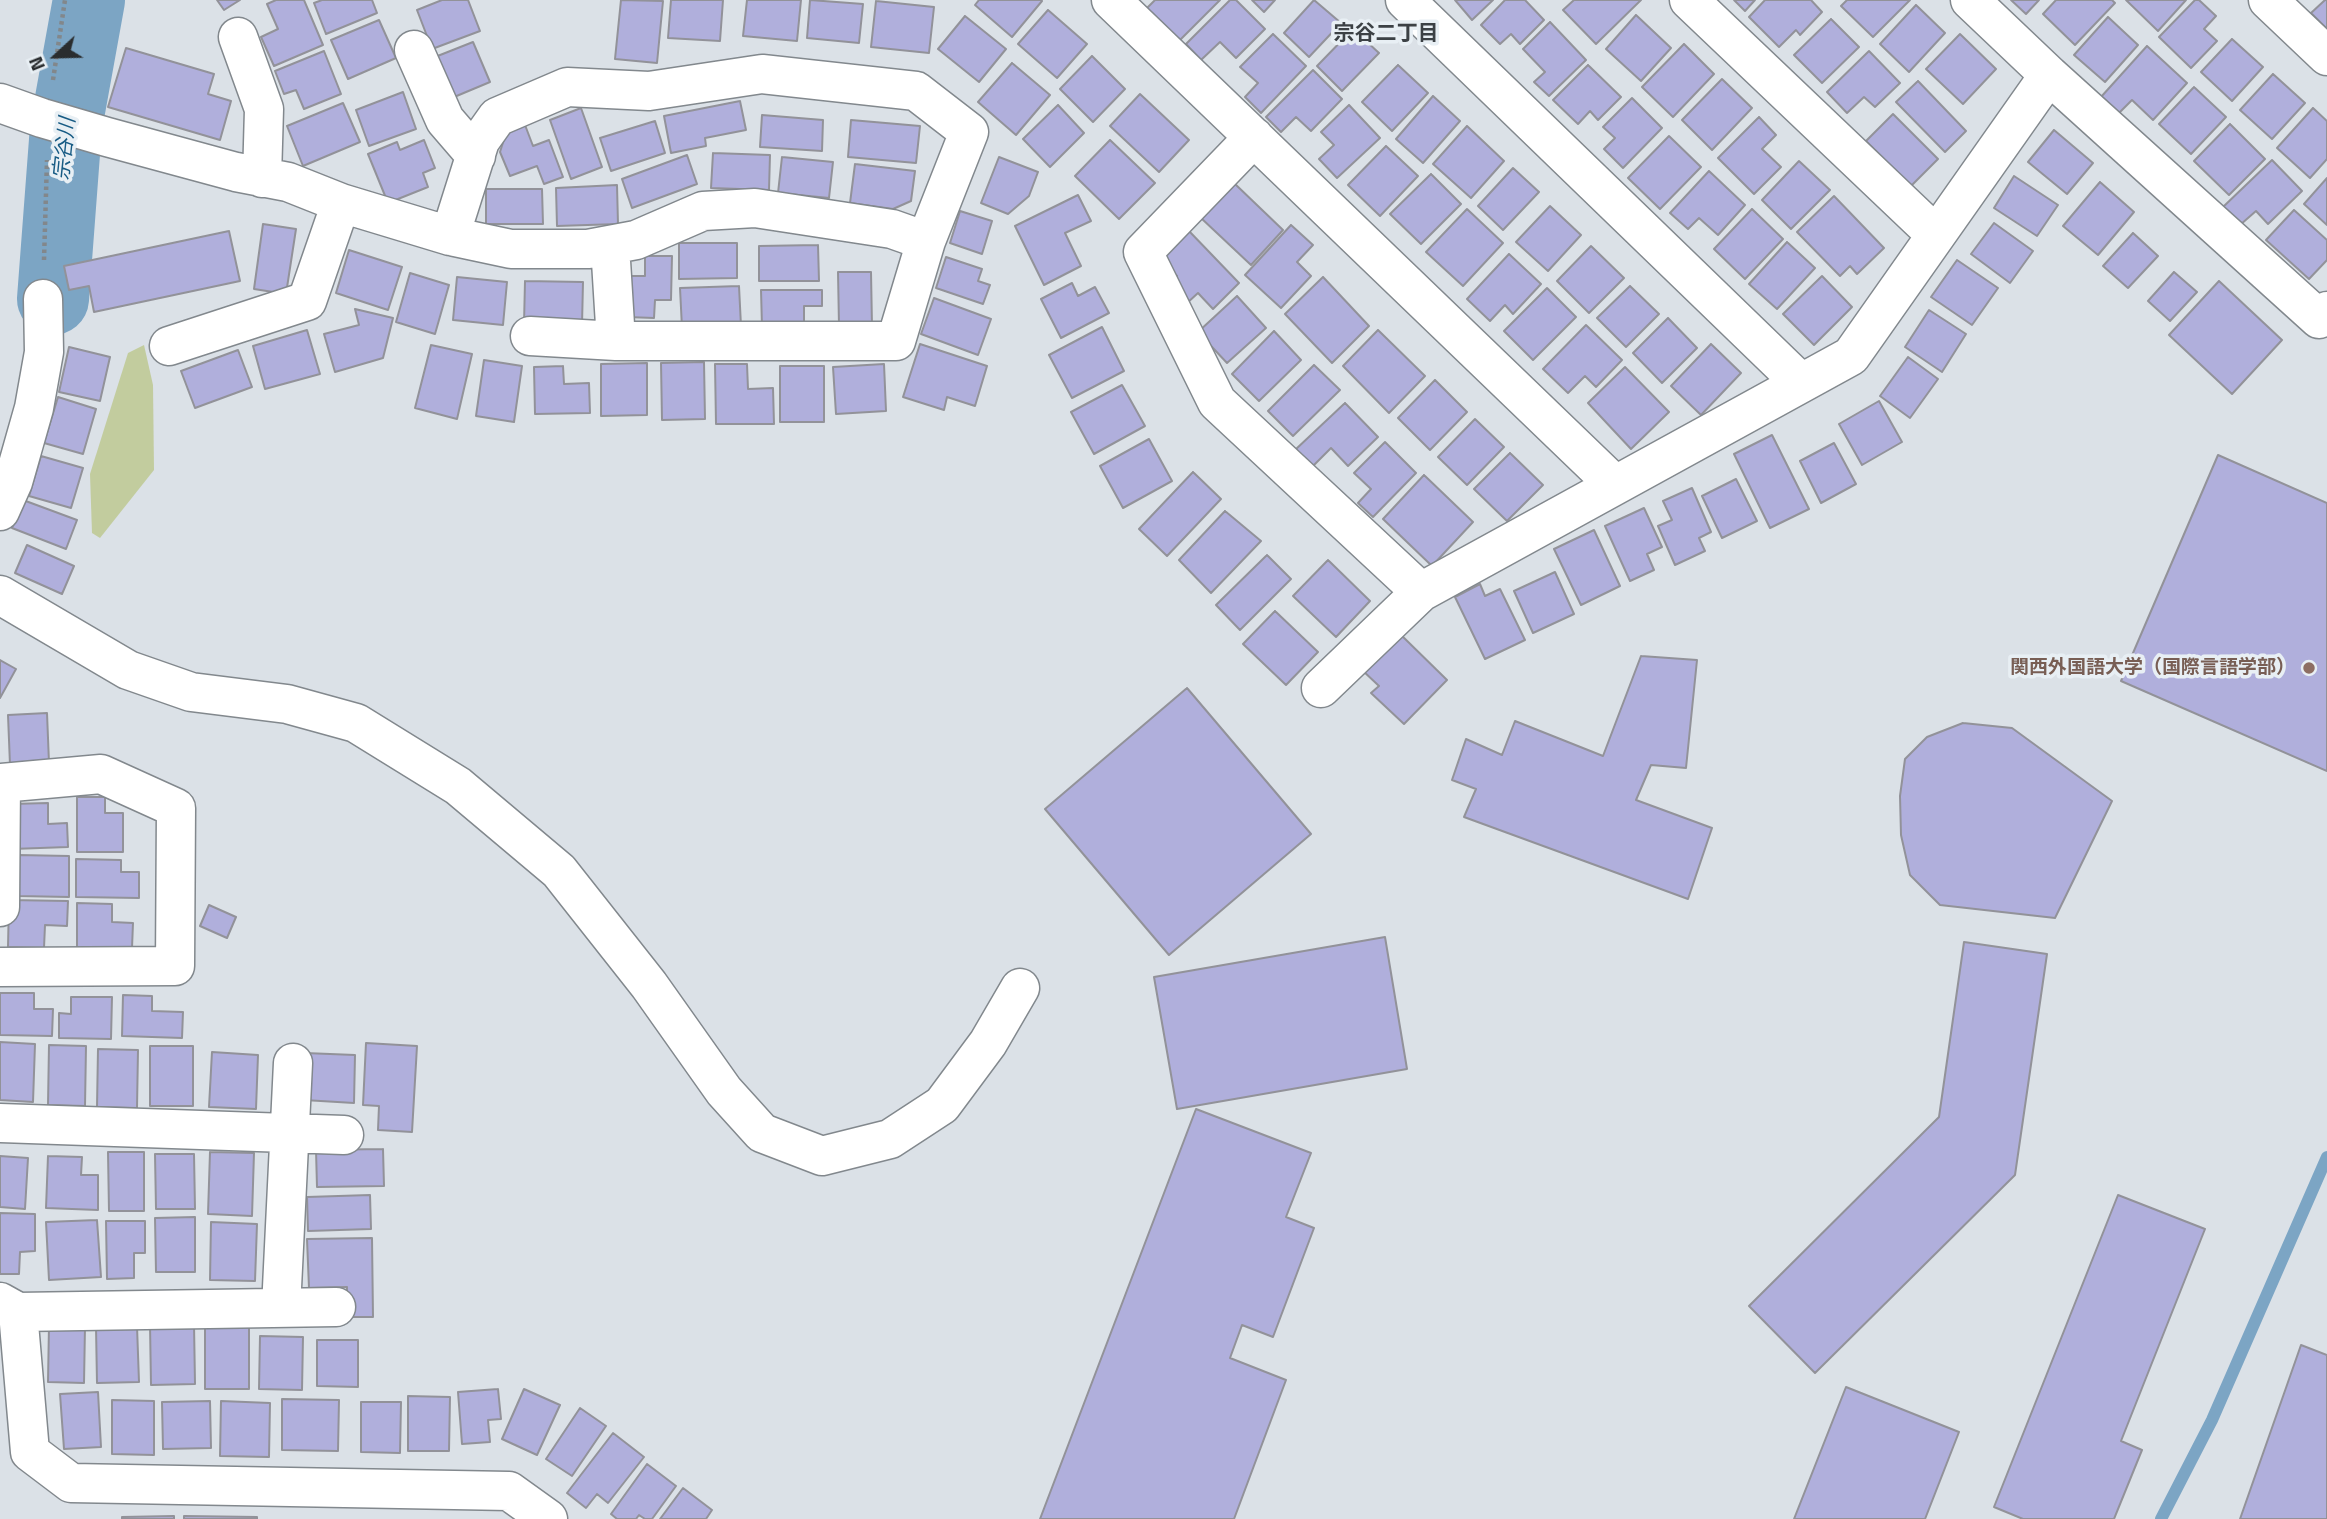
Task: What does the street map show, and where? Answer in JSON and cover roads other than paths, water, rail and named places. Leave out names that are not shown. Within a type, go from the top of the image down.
[{"type":"street","points":[[1111,0],[1615,485]]},
{"type":"street","points":[[1405,0],[1801,383]]},
{"type":"street","points":[[1689,0],[1936,235]]},
{"type":"street","points":[[1970,0],[2319,319],[2327,311]]},
{"type":"street","points":[[2267,0],[2327,56]]},
{"type":"street","points":[[238,37],[264,109],[262,177]]},
{"type":"street","points":[[414,50],[445,120],[476,156]]},
{"type":"street","points":[[450,236],[480,141],[497,117],[567,87],[649,91],[762,74],[916,91],[970,132],[926,241],[896,341],[616,341],[530,336]]},
{"type":"street","points":[[1321,688],[1421,592],[1851,356],[2049,75]]},
{"type":"street","points":[[0,103],[107,137],[288,182],[341,203],[450,236],[511,249],[588,249],[636,240],[703,211],[755,208],[892,229],[926,241]]},
{"type":"street","points":[[1254,137],[1143,252],[1217,402],[1421,592]]},
{"type":"street","points":[[169,346],[307,301],[341,203]]},
{"type":"street","points":[[610,244],[616,341]]},
{"type":"street","points":[[0,511],[13,482],[34,408],[44,352],[43,299]]},
{"type":"street","points":[[0,595],[128,670],[191,692],[288,704],[356,723],[458,786],[559,871],[649,985],[724,1091],[762,1133],[774,1138],[822,1156],[890,1139],[942,1105],[988,1043],[1020,988]]},
{"type":"street","points":[[0,907],[1,792],[101,774],[176,808],[175,966],[0,967]]},
{"type":"street","points":[[281,1308],[293,1063]]},
{"type":"street","points":[[0,1123],[344,1135]]},
{"type":"street","points":[[336,1307],[9,1307],[30,1452],[71,1483],[307,1503],[509,1491],[548,1519]]},
{"type":"waterway","name":"宗谷川","points":[[53,299],[66,127],[89,0]]},
{"type":"waterway","points":[[2161,1519],[2212,1420],[2327,1157]]},
{"type":"place","name":"関西外国語大学（国際言語学部）","points":[[2309,668]]},
{"type":"district","name":"宗谷二丁目","points":[[1386,35]]}]
